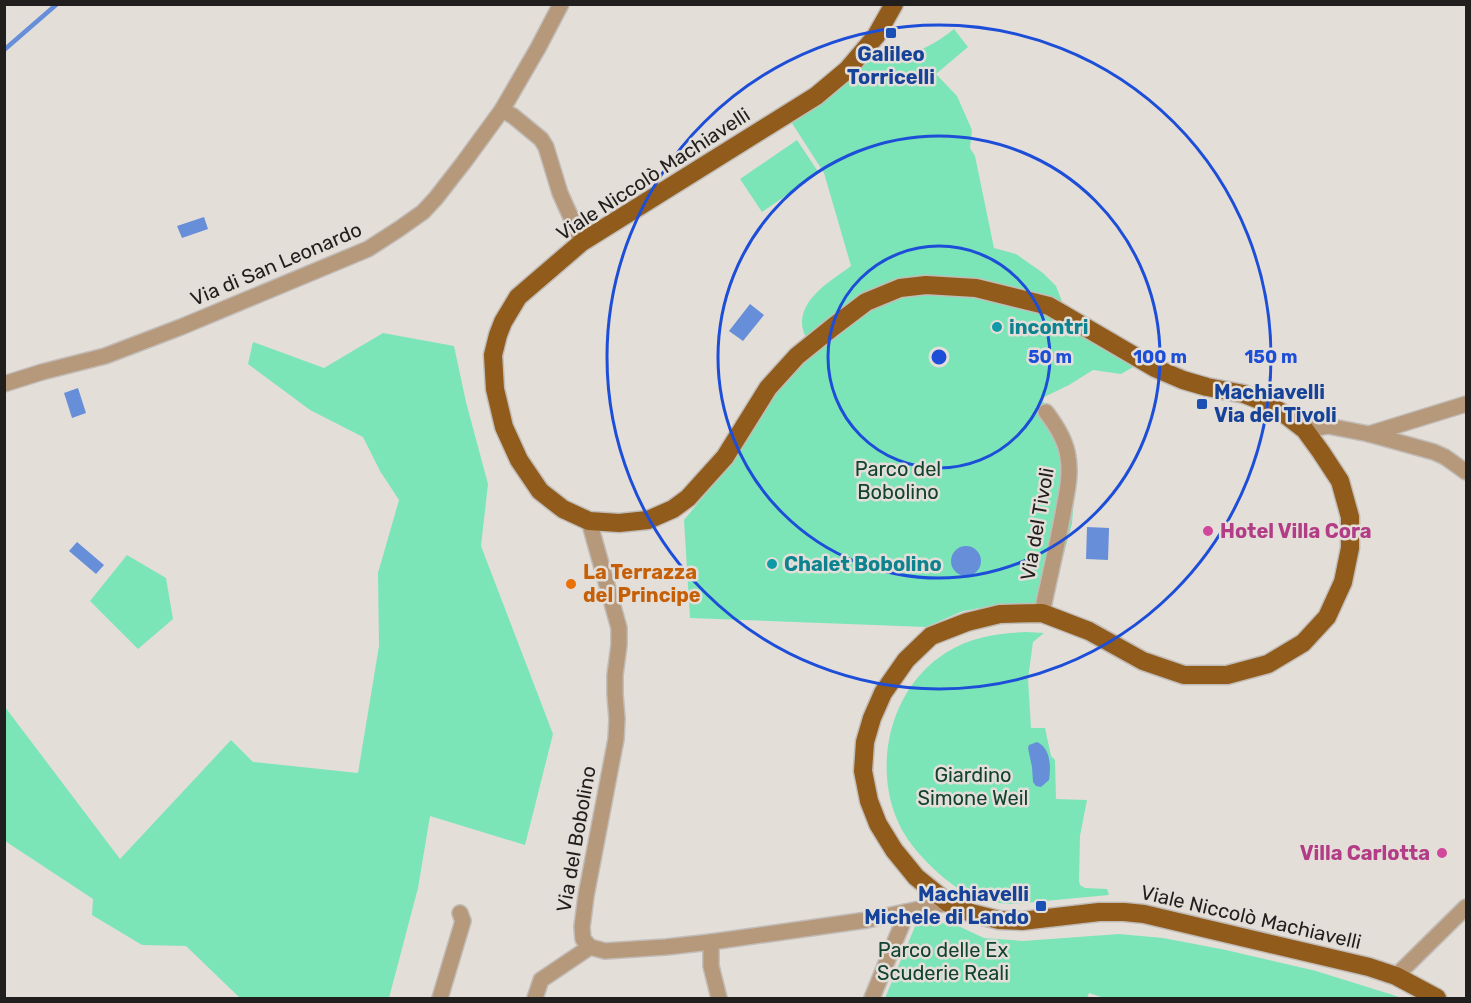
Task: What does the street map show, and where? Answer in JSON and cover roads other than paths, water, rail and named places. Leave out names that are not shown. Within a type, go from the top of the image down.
[{"type":"main road","name":"Viale Niccolò Machiavelli","points":[[894,4],[880,29],[847,70],[816,96],[582,242],[518,297],[503,322],[493,355],[497,399],[504,427],[519,460],[540,491],[563,509],[589,521],[619,523],[648,520],[673,509],[688,498],[725,457],[768,388],[797,356],[866,302],[900,288],[930,285],[976,288],[1049,306],[1155,368],[1183,380],[1244,394],[1265,402],[1305,430],[1322,452],[1340,481],[1350,517],[1350,548],[1343,582],[1327,617],[1303,643],[1268,664],[1227,675],[1184,675],[1143,661],[1089,631],[1042,613],[1000,614],[967,622],[931,636],[906,660],[884,693],[872,718],[865,742],[863,771],[869,801],[878,824],[894,850],[916,877],[948,903],[971,913],[999,920],[1032,921],[1099,912],[1144,914],[1369,967],[1396,976],[1437,999]]},
{"type":"street","name":"Via di San Leonardo","points":[[4,384],[105,356],[181,327],[368,249],[423,212],[502,110],[561,4]]},
{"type":"street","points":[[502,110],[541,139],[546,147],[560,193],[582,242]]},
{"type":"street","points":[[1369,434],[1467,404]]},
{"type":"street","name":"Via del Tivoli","points":[[1042,613],[1069,480],[1068,457],[1063,440],[1057,426],[1046,412]]},
{"type":"street","points":[[1305,430],[1328,426],[1369,434],[1423,448],[1445,457],[1467,472]]},
{"type":"street","name":"Via del Bobolino","points":[[589,521],[619,628],[615,675],[616,739],[582,927],[583,939],[590,948]]},
{"type":"street","points":[[535,999],[541,980],[590,948],[605,951],[711,942],[867,920],[948,903]]},
{"type":"street","points":[[1396,976],[1467,907]]},
{"type":"street","points":[[872,999],[908,912]]},
{"type":"street","points":[[440,999],[463,921],[460,913]]},
{"type":"street","points":[[711,942],[711,966],[719,999]]},
{"type":"water","points":[[204,217],[208,229],[182,238],[177,226]]},
{"type":"water","points":[[750,304],[764,315],[743,341],[729,331]]},
{"type":"water","points":[[78,388],[86,413],[72,418],[64,393]]},
{"type":"water","points":[[1087,527],[1109,528],[1108,560],[1086,559]]},
{"type":"water","points":[[77,542],[104,565],[96,574],[69,551]]},
{"type":"water","points":[[966,546],[977,550],[981,561],[977,572],[966,576],[955,572],[951,561],[955,550]]},
{"type":"water","points":[[1037,742],[1045,749],[1050,764],[1049,780],[1041,787],[1036,786],[1033,782],[1028,748],[1029,745]]},
{"type":"waterway","points":[[4,50],[57,4]]},
{"type":"place","name":"Galileo Torricelli","points":[[891,33]]},
{"type":"place","name":"incontri","points":[[997,327]]},
{"type":"place","name":"Machiavelli Via del Tivoli","points":[[1202,404]]},
{"type":"place","name":"Hotel Villa Cora","points":[[1208,531]]},
{"type":"place","name":"Chalet Bobolino","points":[[772,564]]},
{"type":"place","name":"La Terrazza del Principe","points":[[571,584]]},
{"type":"place","name":"Villa Carlotta","points":[[1442,853]]},
{"type":"place","name":"Machiavelli Michele di Lando","points":[[1041,906]]},
{"type":"park label","name":"Parco del Bobolino","points":[[898,480]]},
{"type":"park label","name":"Giardino Simone Weil","points":[[973,786]]},
{"type":"park label","name":"Parco delle Ex Scuderie Reali","points":[[943,962]]}]
